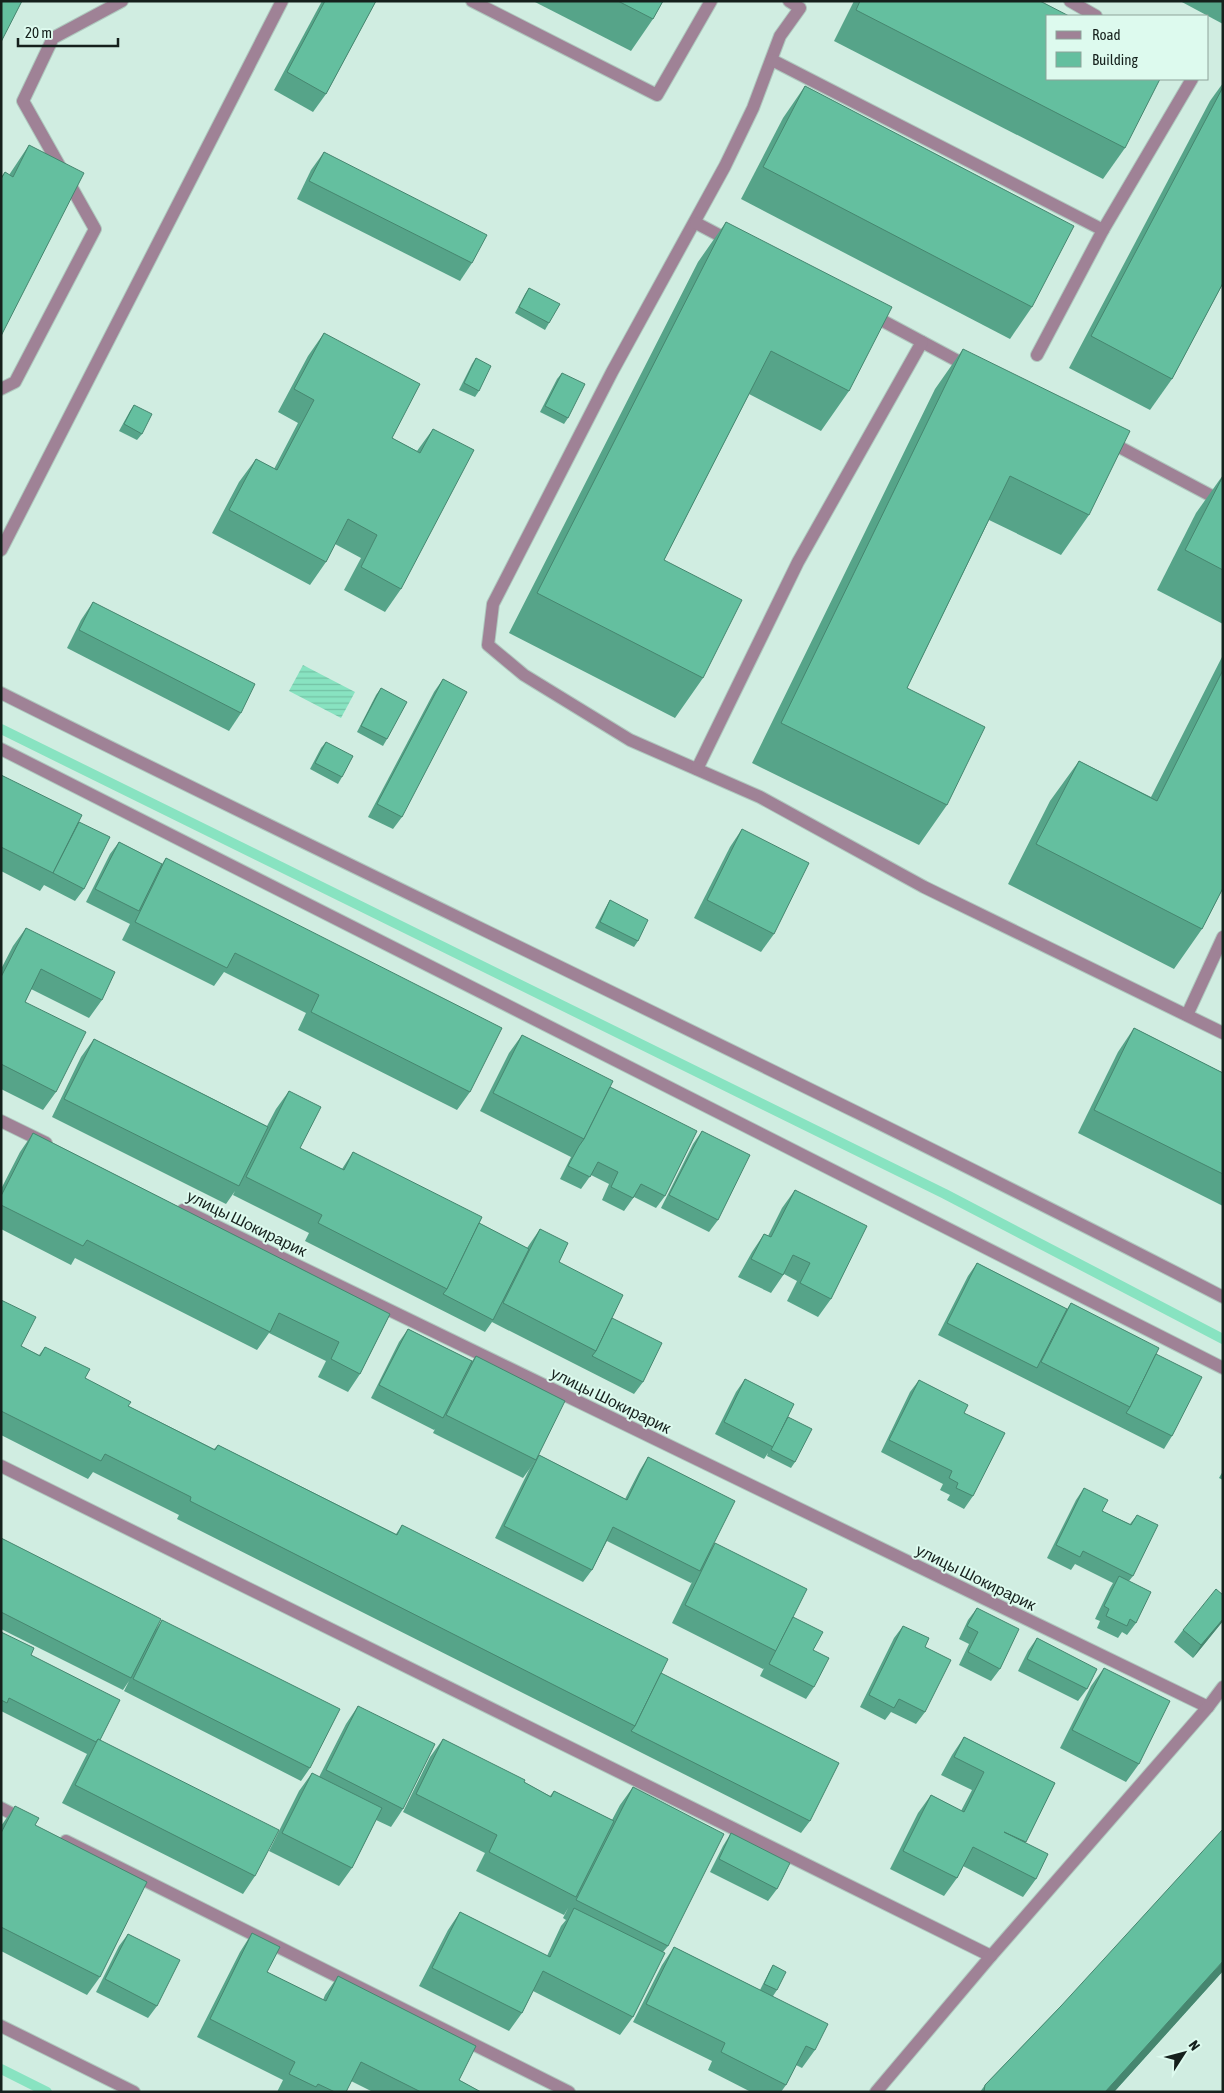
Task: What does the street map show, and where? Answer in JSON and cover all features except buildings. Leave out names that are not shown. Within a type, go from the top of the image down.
[{"type":"street","points":[[1,389],[15,382],[95,229],[24,101],[53,38],[122,1]]},
{"type":"street","points":[[1,550],[282,1]]},
{"type":"street","points":[[472,1],[658,95],[711,1]]},
{"type":"street","points":[[1070,1],[1094,15]]},
{"type":"street","points":[[798,3],[780,36],[754,108],[696,223],[612,372],[493,604],[488,645],[524,675],[630,740],[760,797],[924,887],[1223,1033]]},
{"type":"street","points":[[772,60],[1103,230]]},
{"type":"street","points":[[1037,355],[1103,230],[1191,80]]},
{"type":"street","points":[[696,223],[739,246]]},
{"type":"street","points":[[861,310],[983,374]]},
{"type":"street","points":[[697,769],[798,562],[922,342]]},
{"type":"street","points":[[1095,434],[1223,502]]},
{"type":"street","points":[[1,693],[188,787],[1045,1205],[1223,1297]]},
{"type":"street","points":[[1,749],[1223,1368]]},
{"type":"street","points":[[1187,1015],[1223,937]]},
{"type":"street","points":[[1,1121],[55,1147]]},
{"type":"street","name":"улицы Шокирарик","points":[[171,1204],[1208,1707]]},
{"type":"street","points":[[1,1466],[991,1956]]},
{"type":"street","points":[[876,2092],[991,1956],[1208,1707],[1223,1687]]},
{"type":"street","points":[[1,1808],[37,1826]]},
{"type":"street","points":[[54,1835],[569,2092]]},
{"type":"street","points":[[1,2026],[134,2092]]},
{"type":"shaded area","points":[[303,665],[355,692],[341,718],[289,691]]},
{"type":"waterway","points":[[1,729],[945,1194],[1223,1339]]},
{"type":"waterway","points":[[1,2069],[47,2092]]}]
